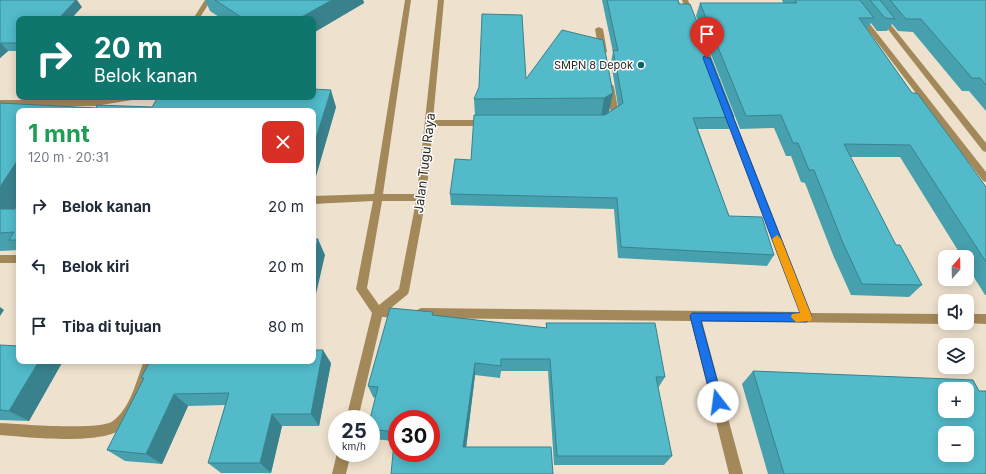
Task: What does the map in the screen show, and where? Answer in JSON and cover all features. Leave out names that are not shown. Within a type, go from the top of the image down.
[{"type":"street","points":[[198,16],[208,0]]},
{"type":"street","points":[[378,312],[361,289],[378,197],[408,0]]},
{"type":"street","name":"Jalan Tugu Raya","points":[[378,312],[404,291],[421,198],[440,0]]},
{"type":"street","points":[[685,0],[696,30]]},
{"type":"street","points":[[848,0],[986,180]]},
{"type":"street","points":[[868,0],[986,149]]},
{"type":"street","points":[[599,29],[605,60]]},
{"type":"street","points":[[603,122],[615,114],[608,75]]},
{"type":"street","points":[[0,103],[95,103],[114,100]]},
{"type":"street","points":[[724,103],[807,317]]},
{"type":"street","points":[[429,123],[500,122]]},
{"type":"street","points":[[316,200],[378,197],[421,198]]},
{"type":"street","points":[[0,259],[16,259]]},
{"type":"street","points":[[378,312],[938,319]]},
{"type":"street","points":[[354,410],[378,312]]},
{"type":"street","points":[[695,316],[736,474]]},
{"type":"street","points":[[974,319],[986,319]]},
{"type":"street","points":[[0,430],[98,432],[116,427],[131,410],[149,364]]},
{"type":"street","points":[[339,474],[342,462]]},
{"type":"building","points":[[0,0],[76,0],[61,16],[16,16],[16,43],[0,44]]},
{"type":"building","points":[[215,0],[332,0],[303,16],[239,16]]},
{"type":"building","points":[[607,0],[678,0],[679,4],[690,4],[734,117],[693,118],[729,216],[762,217],[774,255],[621,247],[617,198],[450,194],[455,159],[471,160],[474,115],[605,115],[623,103],[613,50],[618,51]]},
{"type":"building","points":[[795,0],[860,0],[874,18],[859,18],[912,93],[917,93],[986,187],[986,262],[910,145],[844,144],[896,245],[900,245],[922,285],[862,284],[843,243],[814,170],[809,170],[798,143],[793,143],[781,115],[746,116],[700,3],[797,3]]},
{"type":"building","points":[[870,0],[880,0],[895,19],[885,18]]},
{"type":"building","points":[[890,0],[986,0],[986,85],[980,78],[972,78],[921,19],[906,19]]},
{"type":"building","points":[[482,14],[522,15],[526,79],[562,30],[603,40],[613,93],[604,98],[474,99],[479,87]]},
{"type":"building","points":[[316,89],[331,90],[316,138],[316,108],[96,108],[97,105],[152,107],[156,100],[316,100]]},
{"type":"building","points":[[0,103],[96,108],[16,108],[16,163],[0,187]]},
{"type":"building","points":[[0,209],[16,209],[16,240],[9,240],[14,232],[0,233]]},
{"type":"building","points":[[390,308],[433,312],[432,315],[547,328],[546,323],[655,323],[665,377],[656,377],[672,456],[557,456],[550,359],[501,359],[501,366],[475,363],[463,447],[551,447],[553,474],[391,474],[392,462],[440,462],[440,410],[388,410],[388,431],[380,430],[380,410],[372,410],[378,387],[368,386]]},
{"type":"building","points":[[0,345],[16,346],[16,364],[37,364],[9,411],[0,410]]},
{"type":"building","points":[[316,350],[323,350],[311,414],[272,414],[260,463],[208,463],[229,393],[174,394],[146,454],[107,450],[144,378],[141,378],[148,364],[316,364]]},
{"type":"building","points":[[753,371],[973,380],[979,391],[986,391],[986,474],[784,474]]},
{"type":"slow traffic","points":[[777,239],[807,317],[796,317]]},
{"type":"place","name":"SMPN 8 Depok","points":[[641,65]]},
{"type":"route","points":[[707,58],[807,317],[695,316],[718,402]]}]
